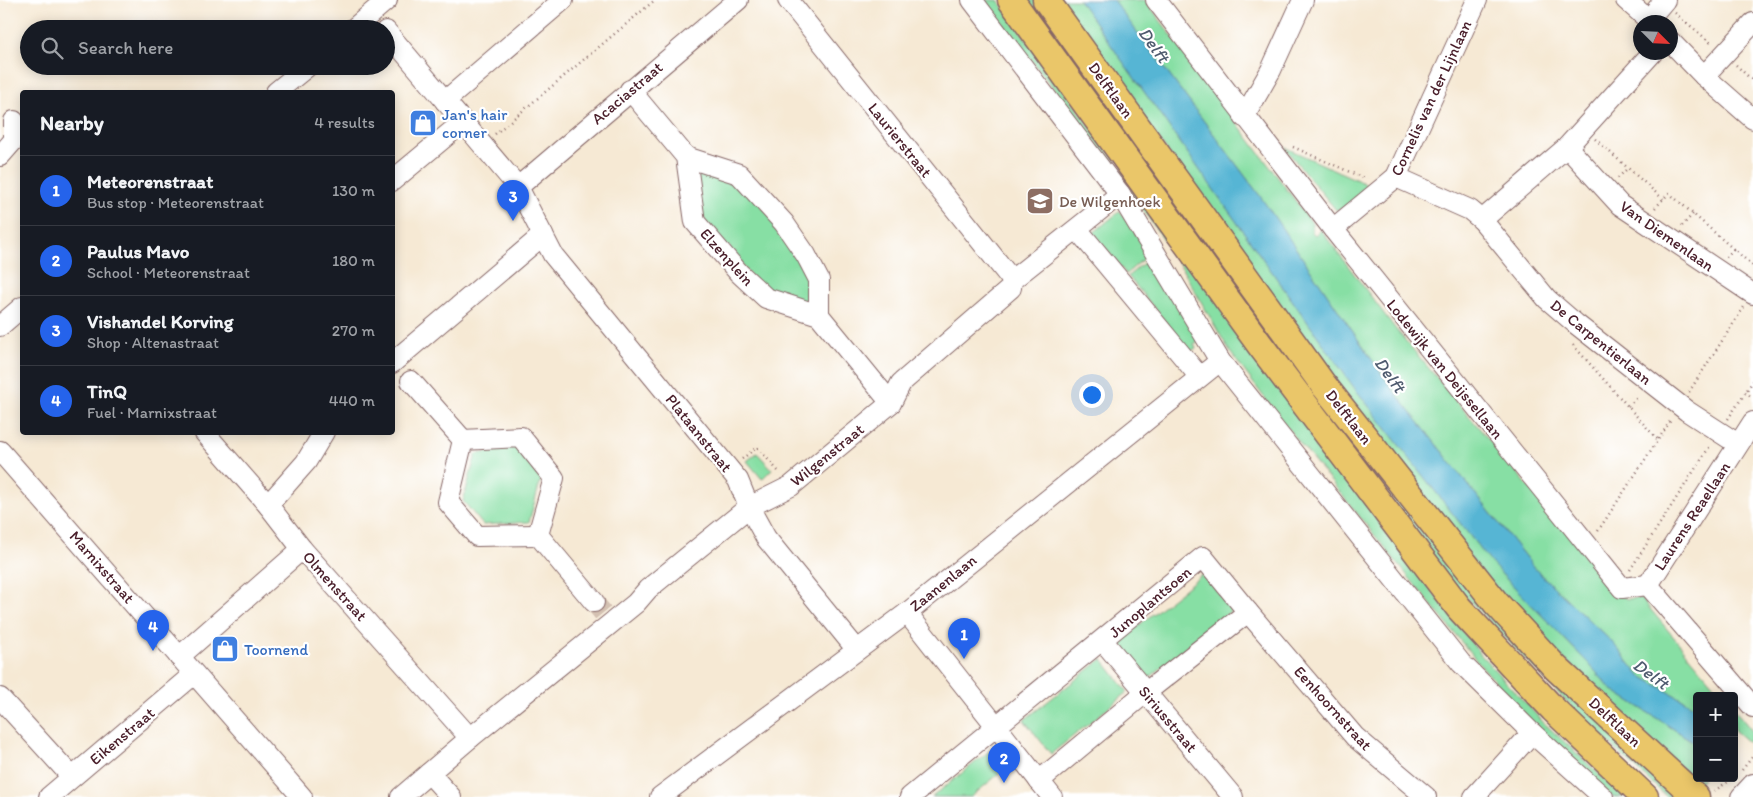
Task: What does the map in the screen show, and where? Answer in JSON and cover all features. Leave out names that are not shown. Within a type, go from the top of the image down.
[{"type":"main road","name":"Delftlaan","points":[[1011,0],[1260,345],[1459,608],[1553,709],[1645,797]]},
{"type":"main road","name":"Delftlaan","points":[[1046,0],[1322,383],[1496,603],[1556,668],[1696,797]]},
{"type":"street","points":[[358,20],[366,7],[386,0]]},
{"type":"street","points":[[445,101],[562,0]]},
{"type":"street","name":"Acaciastraat","points":[[518,187],[738,0]]},
{"type":"street","name":"Laurierstraat","points":[[788,0],[1012,280]]},
{"type":"street","points":[[972,0],[1120,194],[1220,361],[1461,663],[1532,733],[1603,797]]},
{"type":"street","name":"Lodewijk van Deijssellaan","points":[[1156,0],[1244,117],[1619,586]]},
{"type":"street","points":[[1244,117],[1271,70],[1303,0]]},
{"type":"street","name":"Cornelis van der Lijnlaan","points":[[1333,229],[1390,182],[1477,0]]},
{"type":"street","points":[[1626,0],[1642,15]]},
{"type":"street","points":[[1654,15],[1664,1]]},
{"type":"street","name":"Plataanstraat","points":[[366,7],[377,20]]},
{"type":"street","points":[[1704,76],[1753,23]]},
{"type":"street","name":"Plataanstraat","points":[[395,42],[518,187],[553,255],[738,480],[749,507],[766,538],[857,650]]},
{"type":"street","points":[[1678,49],[1704,76],[1753,120]]},
{"type":"street","points":[[1482,220],[1567,147],[1646,60]]},
{"type":"street","points":[[278,90],[297,75]]},
{"type":"street","points":[[630,90],[686,157],[739,174],[784,223],[806,255],[819,280],[819,315],[891,403]]},
{"type":"street","points":[[0,156],[14,140],[12,121]]},
{"type":"street","points":[[395,179],[463,122]]},
{"type":"street","name":"Van Diemenlaan","points":[[1567,147],[1620,206],[1753,294]]},
{"type":"street","name":"Elzenplein","points":[[686,157],[695,222],[739,273],[766,298],[819,315]]},
{"type":"street","name":"De Carpentierlaan","points":[[1390,182],[1470,210],[1482,220],[1547,299],[1572,321],[1680,406],[1738,444]]},
{"type":"street","name":"Wilgenstraat","points":[[402,797],[470,738],[603,613],[636,603],[648,589],[749,507],[791,486],[891,403],[901,383],[1011,288],[1012,280],[1120,194]]},
{"type":"street","points":[[463,440],[400,369],[540,227]]},
{"type":"street","points":[[1077,229],[1199,376]]},
{"type":"street","points":[[0,326],[20,309]]},
{"type":"street","name":"Zaanenlaan","points":[[660,797],[907,613],[1220,361]]},
{"type":"street","name":"Laurens Reaellaan","points":[[1648,584],[1753,422]]},
{"type":"street","name":"Olmenstraat","points":[[207,435],[268,505],[302,549],[470,738]]},
{"type":"street","points":[[268,505],[306,462],[322,435]]},
{"type":"street","points":[[463,440],[521,437],[549,471],[554,478],[538,535]]},
{"type":"street","points":[[463,440],[448,502],[478,536],[538,535]]},
{"type":"street","name":"Marnixstraat","points":[[0,451],[302,797]]},
{"type":"street","points":[[538,535],[603,613]]},
{"type":"street","points":[[179,657],[302,549]]},
{"type":"street","name":"Junoplantsoen","points":[[910,797],[1103,641],[1203,557],[1248,612]]},
{"type":"street","points":[[1619,586],[1622,588],[1648,584],[1753,707]]},
{"type":"street","points":[[1039,781],[1145,693],[1248,612]]},
{"type":"street","name":"Eenhoornstraat","points":[[1248,612],[1355,737],[1426,797]]},
{"type":"street","points":[[907,613],[1052,797]]},
{"type":"street","name":"Siriusstraat","points":[[1103,641],[1233,797]]},
{"type":"street","name":"Eikenstraat","points":[[49,797],[194,674]]},
{"type":"street","points":[[0,698],[72,777]]},
{"type":"street","points":[[1474,797],[1532,733]]},
{"type":"street","points":[[429,773],[451,797]]},
{"type":"path","points":[[482,144],[655,0]]},
{"type":"path","points":[[1664,1],[1753,81]]},
{"type":"path","points":[[1584,129],[1663,199]]},
{"type":"path","points":[[1289,146],[1390,182]]},
{"type":"path","points":[[1643,221],[1669,193],[1753,266]]},
{"type":"path","points":[[1588,547],[1753,294]]},
{"type":"path","points":[[1572,321],[1561,332],[1657,439]]},
{"type":"path","points":[[1619,586],[1753,381]]},
{"type":"path","points":[[1745,392],[1753,398]]},
{"type":"path","points":[[730,470],[757,447],[791,486]]},
{"type":"path","points":[[1708,797],[1714,790],[1744,784],[1753,756]]},
{"type":"green space","points":[[985,0],[998,0],[1367,506],[1481,655],[1543,722],[1624,797],[1612,797],[1537,729],[1472,655],[1285,425],[1230,352],[1173,253],[1107,158]]},
{"type":"green space","points":[[1022,0],[1035,0],[1281,340],[1683,797],[1667,797],[1585,721],[1435,565]]},
{"type":"green space","points":[[1058,0],[1079,0],[1353,386],[1492,564],[1611,689],[1693,741],[1693,781],[1558,654],[1481,571],[1372,435]]},
{"type":"green space","points":[[1113,0],[1145,0],[1312,223],[1312,232],[1315,235],[1321,230],[1394,327],[1620,595],[1627,599],[1641,598],[1720,692],[1693,692],[1693,706],[1639,675],[1612,642],[1535,569],[1390,386],[1260,196]]},
{"type":"green space","points":[[1284,147],[1375,188],[1345,208],[1336,210]]},
{"type":"green space","points":[[699,167],[740,181],[798,247],[819,315],[767,294],[700,219],[694,187]]},
{"type":"green space","points":[[1120,211],[1149,254],[1126,274],[1093,233]]},
{"type":"green space","points":[[1151,257],[1200,340],[1194,344],[1196,348],[1190,352],[1128,276]]},
{"type":"green space","points":[[517,447],[541,479],[529,522],[483,525],[463,501],[476,454]]},
{"type":"green space","points":[[757,453],[772,469],[762,479],[747,461]]},
{"type":"green space","points":[[1203,574],[1232,610],[1149,678],[1119,641]]},
{"type":"green space","points":[[1102,659],[1128,692],[1051,754],[1024,720]]},
{"type":"green space","points":[[1738,714],[1753,732],[1749,743],[1738,733]]},
{"type":"green space","points":[[992,749],[1006,768],[971,797],[932,797]]},
{"type":"water","points":[[1079,0],[1113,0],[1260,196],[1390,386],[1535,569],[1612,642],[1639,675],[1693,706],[1693,741],[1611,689],[1492,564],[1353,386]]},
{"type":"pier","points":[[1749,743],[1753,747],[1753,787],[1738,774],[1738,756]]},
{"type":"tunnel","points":[[594,602],[603,613]]},
{"type":"place","name":"Jan's hair corner","points":[[423,123]]},
{"type":"place","name":"De Wilgenhoek","points":[[1040,201]]},
{"type":"place","name":"Vishandel Korving","points":[[513,221]]},
{"type":"place","name":"Toornend","points":[[225,649]]},
{"type":"place","name":"TinQ","points":[[153,651]]},
{"type":"place","name":"Meteorenstraat","points":[[964,659]]},
{"type":"place","name":"Paulus Mavo","points":[[1004,783]]},
{"type":"water label","name":"Delft","points":[[1154,45]]},
{"type":"water label","name":"Delft","points":[[1390,375]]},
{"type":"water label","name":"Delft","points":[[1651,674]]}]
